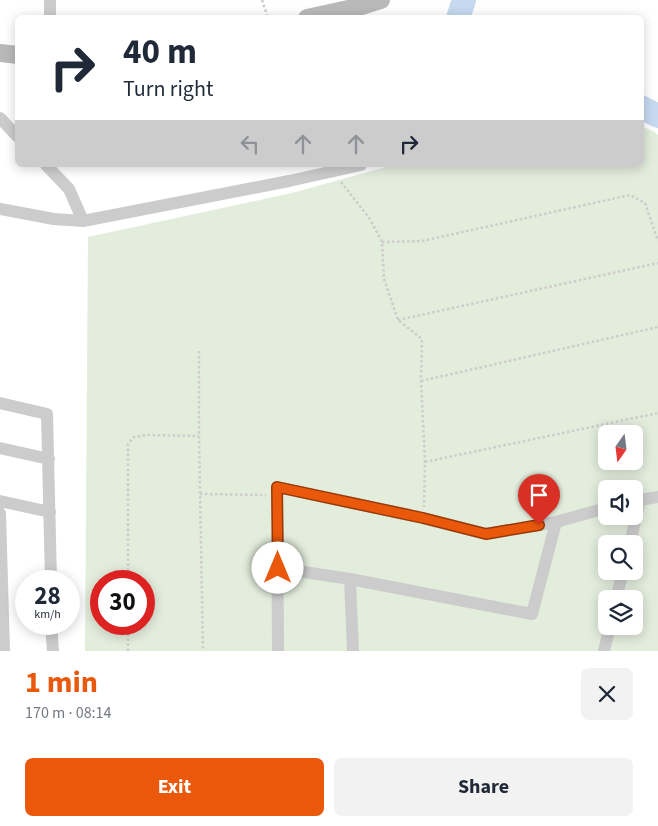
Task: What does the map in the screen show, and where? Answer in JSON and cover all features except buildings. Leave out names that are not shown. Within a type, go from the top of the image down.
[{"type":"street","points":[[50,0],[50,15]]},
{"type":"street","points":[[321,15],[381,0]]},
{"type":"street","points":[[0,53],[15,55]]},
{"type":"street","points":[[0,118],[15,134]]},
{"type":"street","points":[[48,167],[69,189],[82,221]]},
{"type":"street","points":[[0,209],[54,219],[82,221],[352,167]]},
{"type":"street","points":[[0,403],[47,414],[51,570]]},
{"type":"street","points":[[0,448],[49,460]]},
{"type":"street","points":[[278,651],[277,487],[423,518],[486,534],[556,522],[598,510]]},
{"type":"street","points":[[643,499],[658,497]]},
{"type":"street","points":[[0,500],[50,512]]},
{"type":"street","points":[[0,513],[4,651]]},
{"type":"street","points":[[278,568],[350,579],[532,614],[556,522]]},
{"type":"street","points":[[350,579],[353,651]]},
{"type":"street","points":[[52,635],[53,651]]},
{"type":"street","points":[[604,651],[608,635]]},
{"type":"path","points":[[262,0],[267,15]]},
{"type":"path","points":[[333,171],[370,219],[382,242],[384,279],[398,320],[422,339],[425,462],[423,518]]},
{"type":"path","points":[[382,242],[422,241],[630,195],[645,203],[658,241]]},
{"type":"path","points":[[398,320],[658,263]]},
{"type":"path","points":[[422,381],[658,327]]},
{"type":"path","points":[[199,351],[203,651]]},
{"type":"path","points":[[425,462],[658,413]]},
{"type":"path","points":[[128,570],[128,444],[134,437],[146,435],[200,436]]},
{"type":"path","points":[[200,494],[277,495]]},
{"type":"path","points":[[128,635],[128,651]]},
{"type":"green space","points":[[644,127],[655,132],[658,135],[658,651],[85,651],[88,237],[292,193],[386,167],[644,167]]},
{"type":"waterway","points":[[459,15],[464,0]]},
{"type":"waterway","points":[[644,109],[658,116]]},
{"type":"route","points":[[278,568],[277,487],[423,518],[486,534],[539,525]]}]
